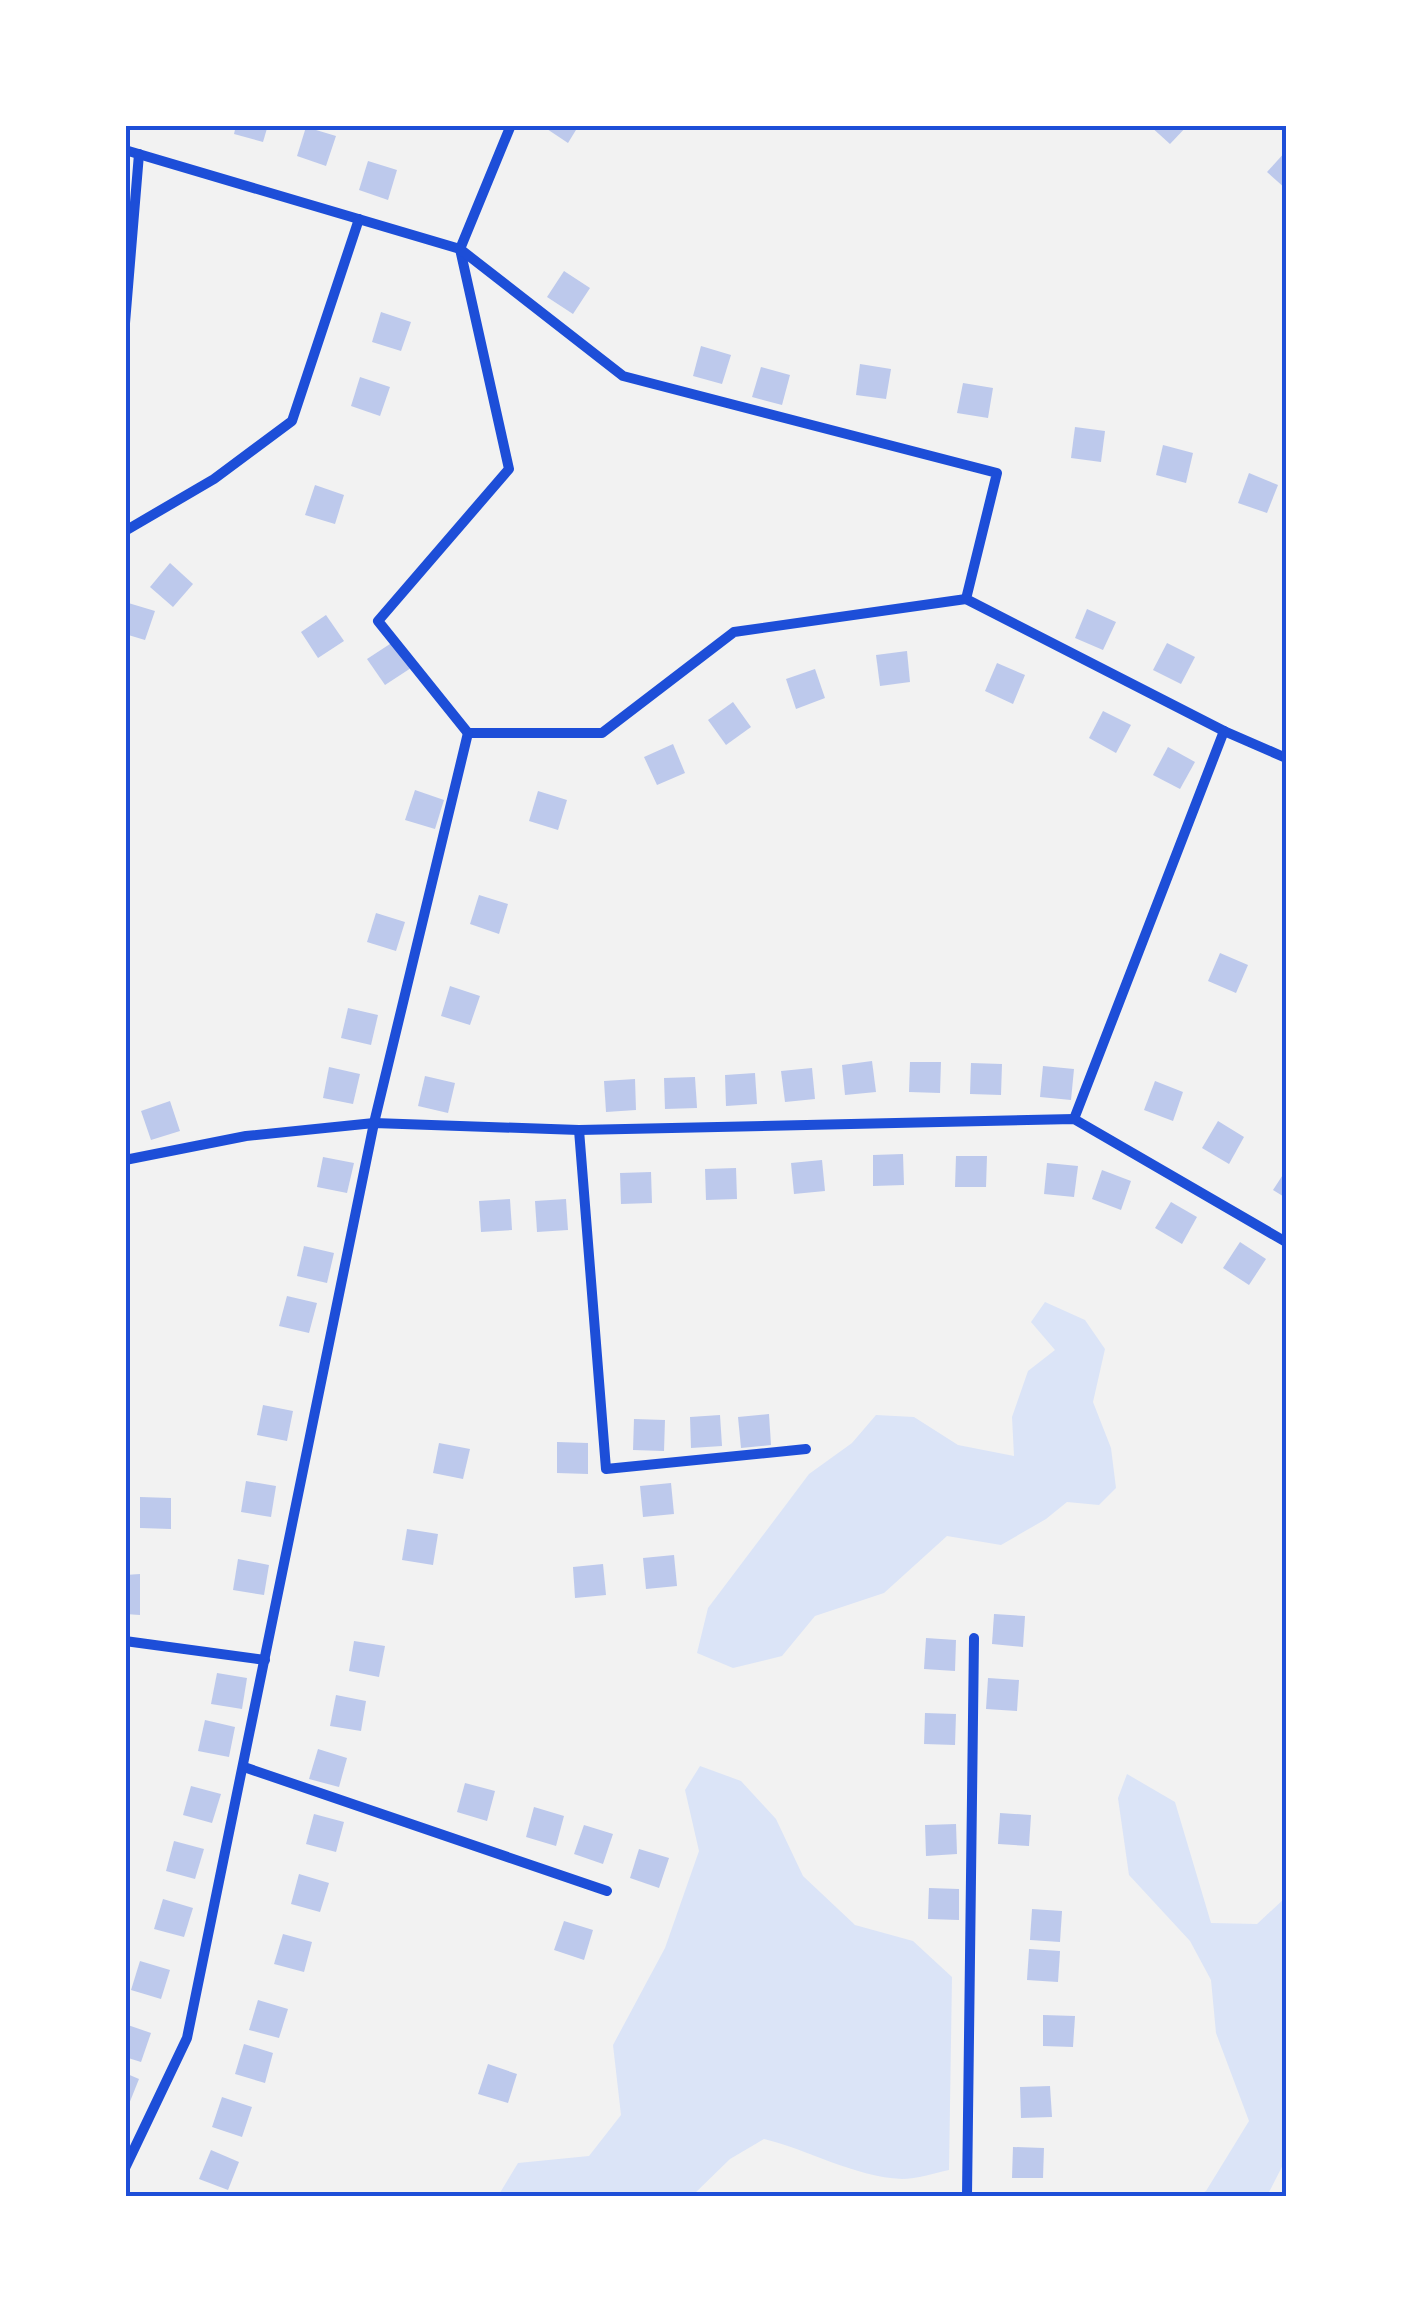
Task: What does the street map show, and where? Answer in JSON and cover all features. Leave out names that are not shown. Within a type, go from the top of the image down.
[{"type":"street","points":[[468,733],[378,621],[509,469],[460,250],[511,125]]},
{"type":"street","points":[[125,150],[460,250],[623,376],[997,473],[966,599]]},
{"type":"street","points":[[125,323],[139,154]]},
{"type":"street","points":[[125,531],[214,479],[292,421],[359,220]]},
{"type":"street","points":[[468,733],[602,733],[734,632],[966,599],[1286,758]]},
{"type":"street","points":[[1074,1119],[1224,730]]},
{"type":"street","points":[[125,2168],[187,2038],[374,1124],[468,733]]},
{"type":"street","points":[[125,1160],[246,1136],[374,1124],[579,1130],[1074,1119],[1286,1242]]},
{"type":"street","points":[[579,1130],[606,1469],[806,1448]]},
{"type":"street","points":[[968,2196],[974,1638]]},
{"type":"street","points":[[125,1641],[265,1660]]},
{"type":"street","points":[[244,1766],[607,1890]]},
{"type":"shaded area","points":[[1045,1302],[1085,1320],[1105,1349],[1093,1402],[1111,1448],[1116,1488],[1099,1505],[1067,1502],[1001,1545],[947,1536],[884,1593],[815,1616],[782,1656],[733,1668],[697,1653],[708,1608],[809,1474],[852,1443],[876,1415],[914,1417],[958,1445],[1014,1456],[1012,1417],[1028,1371],[1055,1350],[1031,1322]]},
{"type":"shaded area","points":[[700,1766],[741,1781],[776,1819],[803,1876],[855,1925],[913,1941],[952,1977],[949,2170],[908,2179],[884,2177],[764,2139],[730,2159],[692,2196],[498,2196],[518,2163],[589,2156],[621,2115],[613,2045],[665,1948],[699,1851],[685,1790]]},
{"type":"shaded area","points":[[1127,1774],[1175,1802],[1211,1923],[1257,1924],[1286,1897],[1286,2159],[1267,2196],[1196,2196],[1206,2191],[1249,2121],[1216,2033],[1211,1980],[1190,1941],[1129,1875],[1118,1798]]},
{"type":"building","points":[[236,125],[268,125],[263,142],[234,134]]},
{"type":"building","points":[[541,125],[579,125],[568,143]]},
{"type":"building","points":[[1149,125],[1188,125],[1170,144]]},
{"type":"building","points":[[306,127],[336,136],[326,166],[297,156]]},
{"type":"building","points":[[1286,151],[1286,189],[1267,172]]},
{"type":"building","points":[[368,161],[397,170],[388,200],[359,190]]},
{"type":"building","points":[[564,271],[590,288],[573,314],[547,297]]},
{"type":"building","points":[[381,312],[411,322],[401,351],[372,342]]},
{"type":"building","points":[[701,346],[731,355],[722,384],[693,376]]},
{"type":"building","points":[[860,364],[891,369],[886,399],[856,395]]},
{"type":"building","points":[[761,367],[790,375],[782,405],[752,397]]},
{"type":"building","points":[[360,377],[390,387],[380,416],[351,406]]},
{"type":"building","points":[[963,383],[993,388],[988,418],[957,413]]},
{"type":"building","points":[[1075,427],[1105,431],[1101,462],[1071,458]]},
{"type":"building","points":[[1163,445],[1193,453],[1186,483],[1156,475]]},
{"type":"building","points":[[1249,473],[1278,485],[1267,513],[1238,503]]},
{"type":"building","points":[[315,485],[344,495],[335,524],[305,515]]},
{"type":"building","points":[[170,563],[193,584],[173,607],[150,587]]},
{"type":"building","points":[[125,602],[155,611],[145,640],[125,634]]},
{"type":"building","points":[[1087,609],[1116,622],[1103,650],[1075,638]]},
{"type":"building","points":[[326,615],[344,641],[318,658],[301,632]]},
{"type":"building","points":[[393,642],[411,668],[385,685],[367,659]]},
{"type":"building","points":[[1167,643],[1195,657],[1181,684],[1153,670]]},
{"type":"building","points":[[907,651],[910,682],[880,686],[876,655]]},
{"type":"building","points":[[997,663],[1025,675],[1013,704],[985,691]]},
{"type":"building","points":[[815,669],[825,698],[796,709],[786,679]]},
{"type":"building","points":[[733,702],[751,727],[726,745],[708,720]]},
{"type":"building","points":[[1103,711],[1131,725],[1116,753],[1089,738]]},
{"type":"building","points":[[673,744],[685,773],[657,785],[644,757]]},
{"type":"building","points":[[1168,747],[1195,762],[1180,789],[1153,775]]},
{"type":"building","points":[[415,790],[444,800],[435,829],[405,820]]},
{"type":"building","points":[[538,791],[567,800],[558,830],[529,821]]},
{"type":"building","points":[[479,895],[508,904],[499,934],[470,924]]},
{"type":"building","points":[[376,913],[405,922],[396,951],[367,942]]},
{"type":"building","points":[[1220,953],[1248,965],[1236,993],[1208,981]]},
{"type":"building","points":[[450,986],[480,996],[470,1025],[441,1016]]},
{"type":"building","points":[[348,1008],[378,1015],[371,1045],[341,1038]]},
{"type":"building","points":[[872,1061],[876,1092],[845,1095],[842,1065]]},
{"type":"building","points":[[910,1062],[941,1062],[940,1093],[909,1092]]},
{"type":"building","points":[[971,1063],[1002,1064],[1001,1095],[970,1094]]},
{"type":"building","points":[[1043,1066],[1074,1069],[1071,1100],[1040,1097]]},
{"type":"building","points":[[329,1067],[360,1074],[353,1104],[323,1098]]},
{"type":"building","points":[[812,1068],[815,1099],[785,1102],[781,1071]]},
{"type":"building","points":[[755,1073],[757,1104],[726,1106],[725,1075]]},
{"type":"building","points":[[425,1076],[455,1083],[448,1113],[418,1106]]},
{"type":"building","points":[[695,1077],[697,1108],[665,1109],[664,1078]]},
{"type":"building","points":[[635,1079],[636,1110],[606,1112],[604,1081]]},
{"type":"building","points":[[1155,1081],[1183,1092],[1173,1121],[1144,1110]]},
{"type":"building","points":[[170,1101],[180,1131],[151,1140],[141,1111]]},
{"type":"building","points":[[1218,1121],[1244,1137],[1229,1164],[1202,1148]]},
{"type":"building","points":[[903,1154],[904,1185],[873,1186],[873,1155]]},
{"type":"building","points":[[956,1156],[987,1156],[986,1187],[955,1187]]},
{"type":"building","points":[[323,1157],[354,1163],[347,1193],[317,1187]]},
{"type":"building","points":[[822,1160],[825,1191],[794,1194],[791,1163]]},
{"type":"building","points":[[1047,1163],[1078,1166],[1074,1197],[1044,1194]]},
{"type":"building","points":[[736,1168],[737,1199],[706,1200],[705,1169]]},
{"type":"building","points":[[1102,1170],[1131,1181],[1121,1210],[1092,1199]]},
{"type":"building","points":[[1286,1170],[1286,1198],[1273,1190]]},
{"type":"building","points":[[651,1172],[652,1203],[621,1204],[620,1173]]},
{"type":"building","points":[[510,1199],[512,1230],[481,1232],[479,1201]]},
{"type":"building","points":[[566,1199],[568,1230],[537,1232],[535,1201]]},
{"type":"building","points":[[1171,1202],[1197,1217],[1182,1244],[1155,1228]]},
{"type":"building","points":[[1240,1242],[1266,1259],[1249,1285],[1223,1268]]},
{"type":"building","points":[[304,1246],[334,1253],[327,1283],[297,1276]]},
{"type":"building","points":[[287,1296],[317,1303],[309,1333],[279,1326]]},
{"type":"building","points":[[263,1405],[293,1411],[287,1441],[257,1435]]},
{"type":"building","points":[[769,1414],[771,1445],[741,1448],[738,1417]]},
{"type":"building","points":[[720,1415],[722,1446],[691,1448],[690,1417]]},
{"type":"building","points":[[634,1419],[665,1420],[664,1451],[633,1450]]},
{"type":"building","points":[[557,1442],[588,1443],[588,1474],[557,1473]]},
{"type":"building","points":[[439,1443],[470,1449],[463,1479],[433,1473]]},
{"type":"building","points":[[246,1481],[276,1486],[271,1517],[241,1512]]},
{"type":"building","points":[[671,1483],[674,1514],[643,1517],[640,1486]]},
{"type":"building","points":[[140,1497],[171,1498],[171,1529],[140,1528]]},
{"type":"building","points":[[407,1529],[438,1534],[433,1565],[402,1560]]},
{"type":"building","points":[[674,1555],[677,1586],[646,1589],[643,1558]]},
{"type":"building","points":[[238,1559],[269,1565],[264,1595],[233,1590]]},
{"type":"building","points":[[603,1564],[606,1595],[575,1598],[573,1567]]},
{"type":"building","points":[[140,1574],[140,1615],[125,1614],[125,1575]]},
{"type":"building","points":[[994,1614],[1025,1616],[1023,1647],[992,1644]]},
{"type":"building","points":[[926,1638],[956,1640],[955,1671],[924,1669]]},
{"type":"building","points":[[354,1641],[385,1646],[379,1677],[349,1671]]},
{"type":"building","points":[[217,1673],[247,1678],[242,1709],[211,1704]]},
{"type":"building","points":[[988,1678],[1019,1680],[1017,1711],[986,1709]]},
{"type":"building","points":[[336,1695],[366,1701],[361,1731],[330,1726]]},
{"type":"building","points":[[925,1713],[956,1714],[955,1745],[924,1744]]},
{"type":"building","points":[[205,1720],[235,1727],[229,1757],[198,1751]]},
{"type":"building","points":[[318,1749],[347,1758],[339,1787],[309,1779]]},
{"type":"building","points":[[465,1783],[495,1791],[487,1821],[457,1812]]},
{"type":"building","points":[[191,1786],[221,1794],[212,1823],[183,1815]]},
{"type":"building","points":[[534,1807],[564,1816],[556,1846],[526,1837]]},
{"type":"building","points":[[1000,1813],[1031,1815],[1029,1846],[998,1844]]},
{"type":"building","points":[[314,1814],[344,1822],[336,1852],[306,1844]]},
{"type":"building","points":[[956,1824],[957,1854],[926,1856],[925,1825]]},
{"type":"building","points":[[584,1825],[613,1834],[603,1864],[574,1854]]},
{"type":"building","points":[[174,1841],[204,1849],[195,1879],[166,1871]]},
{"type":"building","points":[[639,1849],[669,1858],[659,1888],[630,1878]]},
{"type":"building","points":[[299,1874],[329,1883],[320,1912],[291,1904]]},
{"type":"building","points":[[929,1888],[959,1889],[959,1920],[928,1919]]},
{"type":"building","points":[[163,1899],[193,1908],[184,1937],[154,1929]]},
{"type":"building","points":[[1032,1909],[1062,1911],[1060,1942],[1030,1940]]},
{"type":"building","points":[[564,1921],[593,1930],[584,1960],[554,1950]]},
{"type":"building","points":[[283,1934],[312,1942],[304,1972],[274,1964]]},
{"type":"building","points":[[1029,1949],[1060,1951],[1058,1982],[1027,1980]]},
{"type":"building","points":[[140,1961],[170,1970],[161,1999],[131,1990]]},
{"type":"building","points":[[258,2000],[288,2009],[279,2038],[249,2030]]},
{"type":"building","points":[[1043,2015],[1075,2016],[1073,2047],[1043,2046]]},
{"type":"building","points":[[125,2024],[151,2033],[141,2062],[125,2057]]},
{"type":"building","points":[[244,2044],[273,2053],[265,2083],[235,2074]]},
{"type":"building","points":[[488,2064],[517,2074],[508,2103],[478,2094]]},
{"type":"building","points":[[125,2073],[139,2079],[125,2114]]},
{"type":"building","points":[[1050,2086],[1052,2117],[1021,2118],[1020,2087]]},
{"type":"building","points":[[222,2097],[252,2107],[242,2137],[212,2127]]},
{"type":"building","points":[[1013,2147],[1044,2148],[1043,2178],[1012,2178]]},
{"type":"building","points":[[211,2150],[239,2162],[228,2190],[199,2179]]}]
